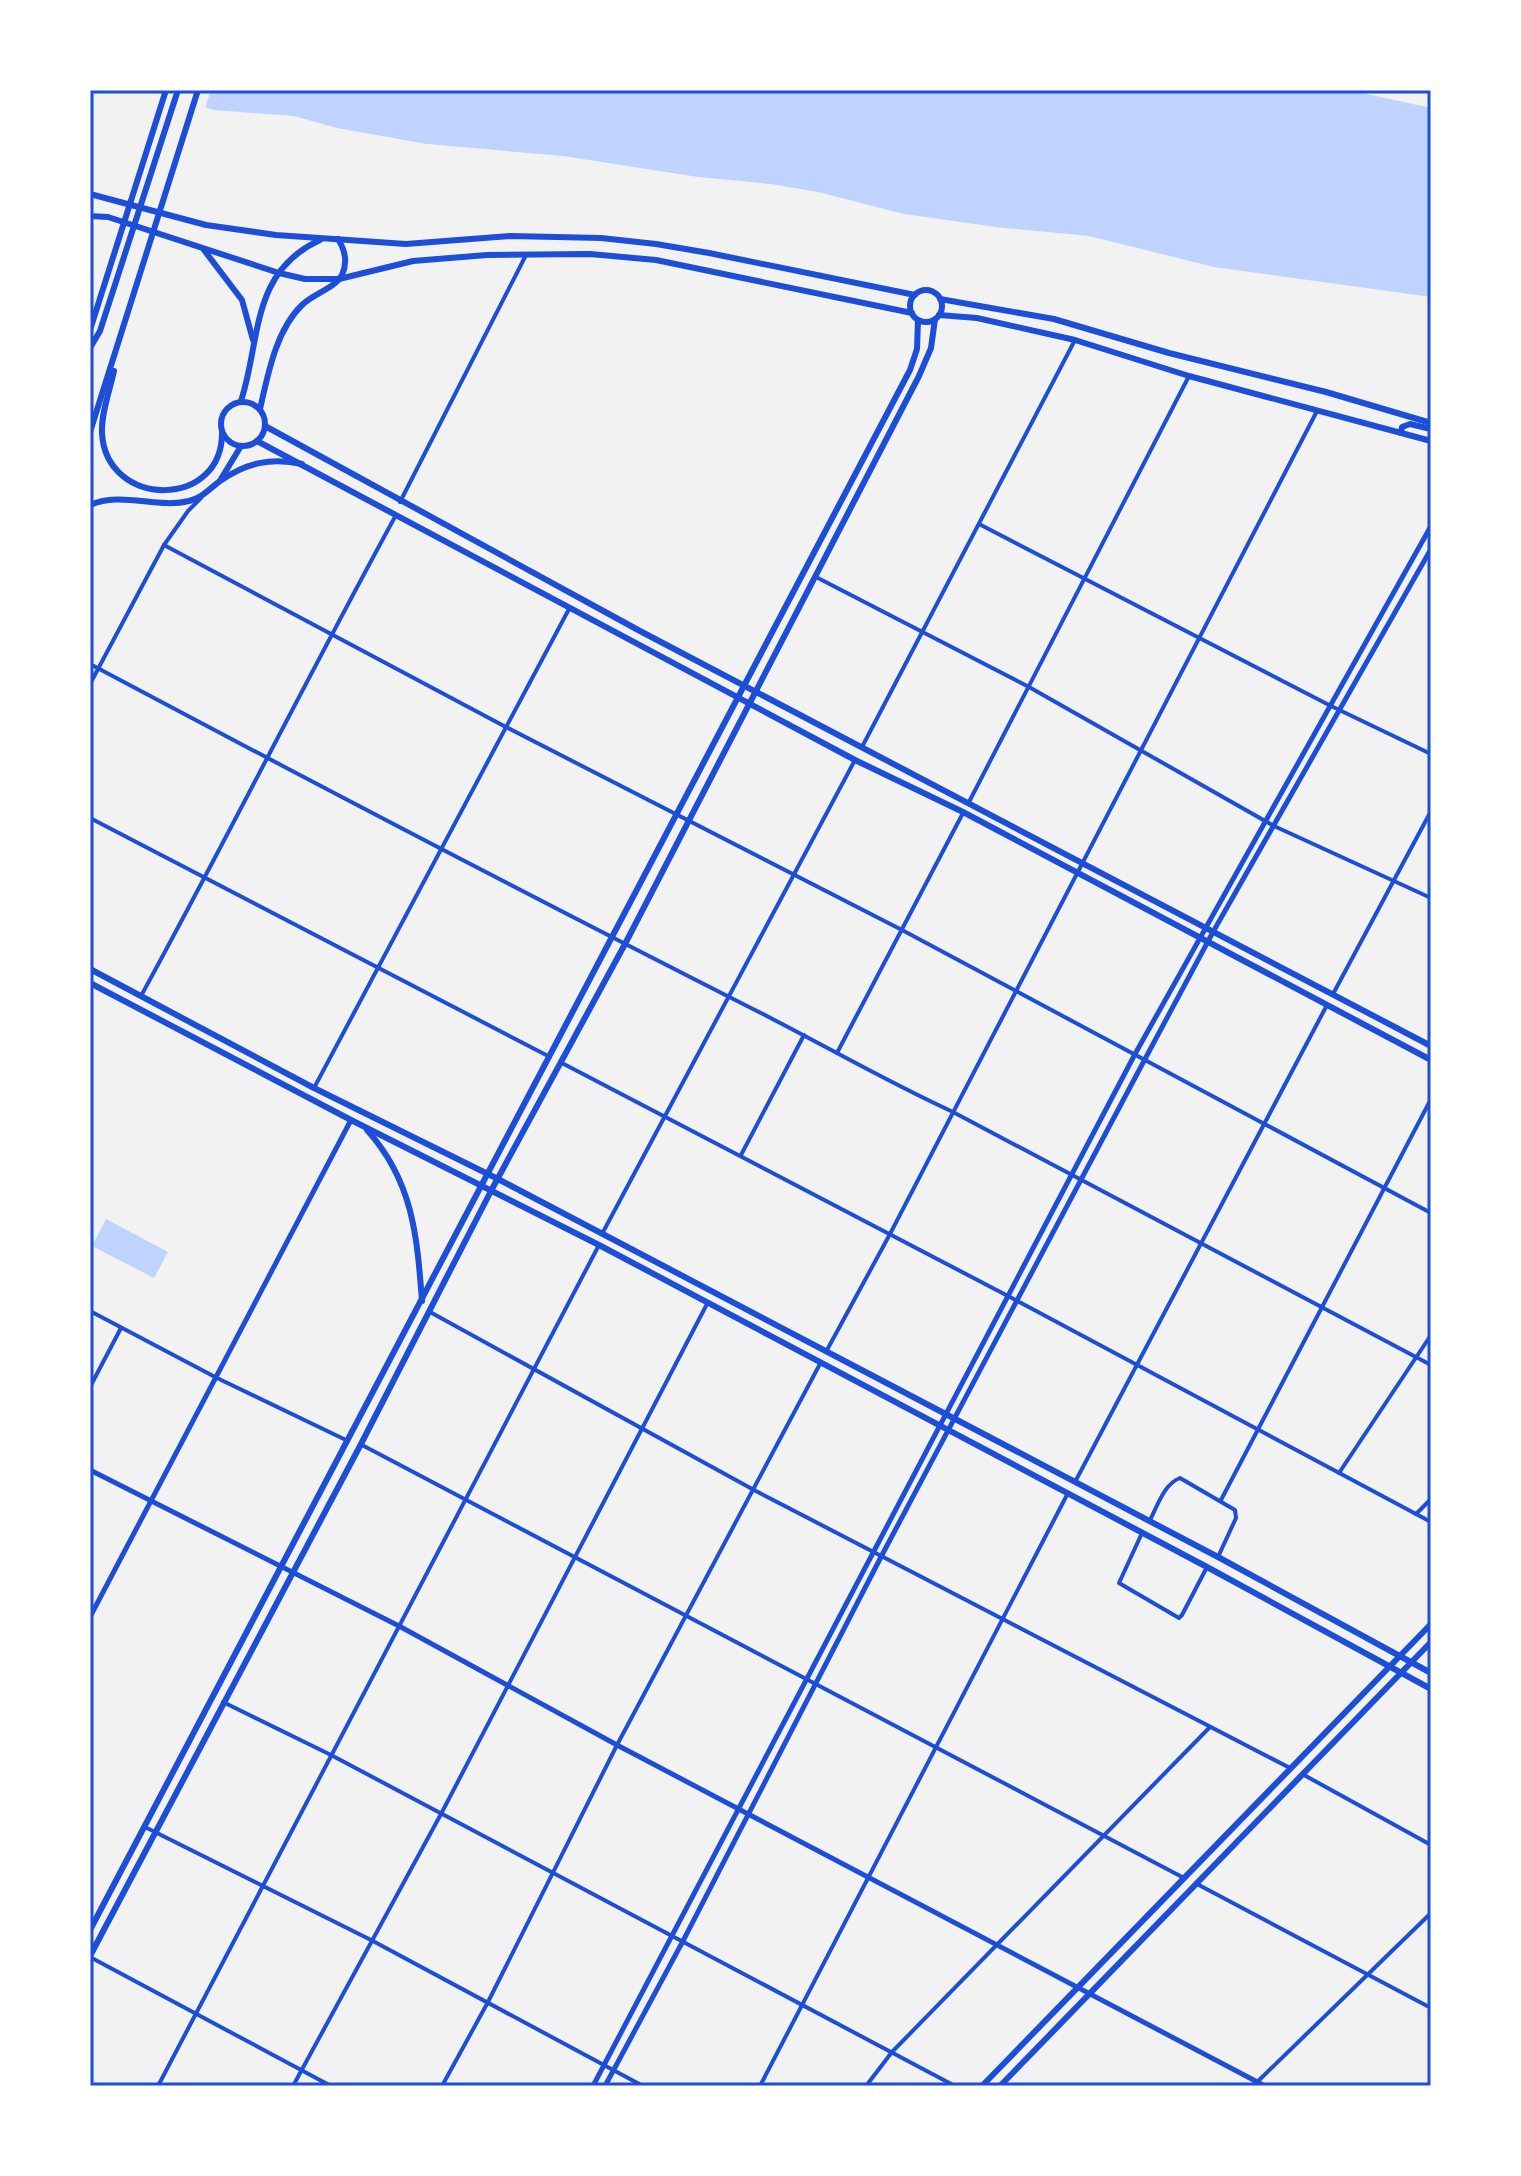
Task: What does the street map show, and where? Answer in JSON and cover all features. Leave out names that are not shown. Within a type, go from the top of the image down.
[{"type":"main road","points":[[90,346],[90,330],[166,90]]},
{"type":"main road","points":[[90,346],[100,331],[178,90]]},
{"type":"main road","points":[[90,432],[198,90]]},
{"type":"main road","points":[[90,194],[239,231],[406,244],[510,236],[601,238],[709,253],[915,295],[928,290],[940,299],[1054,319],[1431,423]]},
{"type":"main road","points":[[90,216],[108,217],[305,279],[339,279],[413,261],[487,255],[590,254],[656,260],[912,313]]},
{"type":"main road","points":[[241,401],[262,309],[279,273],[292,255],[323,238]]},
{"type":"main road","points":[[338,239],[346,258],[339,279],[312,295],[289,319],[266,381],[260,409],[265,426],[400,502],[861,749],[969,802],[1431,1046]]},
{"type":"main road","points":[[202,247],[242,300],[253,340]]},
{"type":"main road","points":[[915,295],[910,307],[918,320],[977,318],[1075,340],[1189,376],[1431,441]]},
{"type":"main road","points":[[90,1956],[492,1189],[625,944],[919,376],[931,348],[942,304],[940,299]]},
{"type":"main road","points":[[90,1930],[910,370],[917,349],[918,320]]},
{"type":"main road","points":[[120,340],[102,430],[105,450],[126,480],[150,490],[189,485],[213,468],[219,455],[222,431]]},
{"type":"main road","points":[[260,409],[241,401],[224,411],[220,424],[229,441],[241,446],[257,441],[302,464],[855,760],[963,812],[1431,1060]]},
{"type":"main road","points":[[1401,433],[1402,427],[1410,424],[1431,429]]},
{"type":"main road","points":[[257,441],[265,426]]},
{"type":"main road","points":[[219,482],[241,446]]},
{"type":"main road","points":[[90,505],[115,499],[188,501],[204,495],[219,482],[261,461],[283,460],[302,464]]},
{"type":"main road","points":[[90,969],[314,1088],[498,1179],[1218,1557],[1431,1673]]},
{"type":"main road","points":[[90,983],[599,1245],[1431,1689]]},
{"type":"main road","points":[[365,1127],[387,1155],[410,1205],[417,1237],[422,1301]]},
{"type":"main road","points":[[982,2086],[1431,1624]]},
{"type":"main road","points":[[1000,2086],[1431,1642]]},
{"type":"street","points":[[400,502],[526,255]]},
{"type":"street","points":[[861,749],[1075,340]]},
{"type":"street","points":[[969,802],[1189,376]]},
{"type":"street","points":[[826,1352],[1318,409]]},
{"type":"street","points":[[90,684],[164,545],[188,511],[204,495]]},
{"type":"street","points":[[141,996],[396,515]]},
{"type":"street","points":[[979,524],[1340,711],[1431,754]]},
{"type":"street","points":[[593,2086],[808,1678],[948,1431],[950,1417],[1008,1296],[1135,1054],[1431,526]]},
{"type":"street","points":[[164,545],[504,726],[902,930],[1431,1213]]},
{"type":"street","points":[[605,2086],[859,1601],[878,1554],[940,1427],[950,1417],[1017,1300],[1213,932],[1431,549]]},
{"type":"street","points":[[814,576],[1029,687],[1274,826],[1431,898]]},
{"type":"street","points":[[314,1088],[569,609]]},
{"type":"street","points":[[90,664],[612,938],[838,1051],[902,1088],[1431,1365]]},
{"type":"street","points":[[602,1234],[855,760]]},
{"type":"street","points":[[1333,994],[1431,811]]},
{"type":"street","points":[[838,1051],[963,812]]},
{"type":"street","points":[[90,818],[550,1057]]},
{"type":"street","points":[[1075,1482],[1327,1005]]},
{"type":"street","points":[[741,1155],[804,1035]]},
{"type":"street","points":[[560,1062],[1017,1300],[1431,1522]]},
{"type":"street","points":[[1221,1500],[1431,1099]]},
{"type":"street","points":[[90,1617],[351,1120]]},
{"type":"street","points":[[158,2086],[599,1245]]},
{"type":"street","points":[[293,2086],[441,1814],[707,1304]]},
{"type":"street","points":[[90,1311],[217,1378],[348,1441]]},
{"type":"street","points":[[429,1311],[754,1490],[1290,1768]]},
{"type":"street","points":[[90,1387],[121,1328]]},
{"type":"street","points":[[1339,1473],[1431,1335]]},
{"type":"street","points":[[442,2086],[488,2002],[617,1745],[821,1362]]},
{"type":"street","points":[[361,1444],[1184,1878]]},
{"type":"street","points":[[90,1470],[399,1626],[617,1745],[1079,1986],[1255,2084],[1265,2086]]},
{"type":"street","points":[[1149,1522],[1167,1487],[1180,1478],[1235,1510],[1236,1518],[1218,1557]]},
{"type":"street","points":[[760,2086],[1068,1493]]},
{"type":"street","points":[[1416,1514],[1431,1499]]},
{"type":"street","points":[[1142,1533],[1119,1583],[1179,1618],[1207,1567]]},
{"type":"street","points":[[859,1601],[866,1605]]},
{"type":"street","points":[[223,1702],[331,1755],[955,2086]]},
{"type":"street","points":[[866,2086],[892,2052],[1210,1727]]},
{"type":"street","points":[[1304,1775],[1431,1845]]},
{"type":"street","points":[[145,1827],[371,1940],[643,2086]]},
{"type":"street","points":[[1197,1884],[1431,2008]]},
{"type":"street","points":[[1255,2084],[1431,1913]]},
{"type":"street","points":[[90,1956],[331,2086]]},
{"type":"water","points":[[149,90],[1353,91],[1431,108],[1431,297],[1214,267],[1089,236],[904,214],[818,192],[771,184],[698,177],[563,156],[427,144],[337,128],[294,116],[214,110]]},
{"type":"water","points":[[106,1219],[168,1252],[154,1278],[92,1246]]},
{"type":"pier","points":[[158,90],[211,90],[204,111],[156,97]]}]
